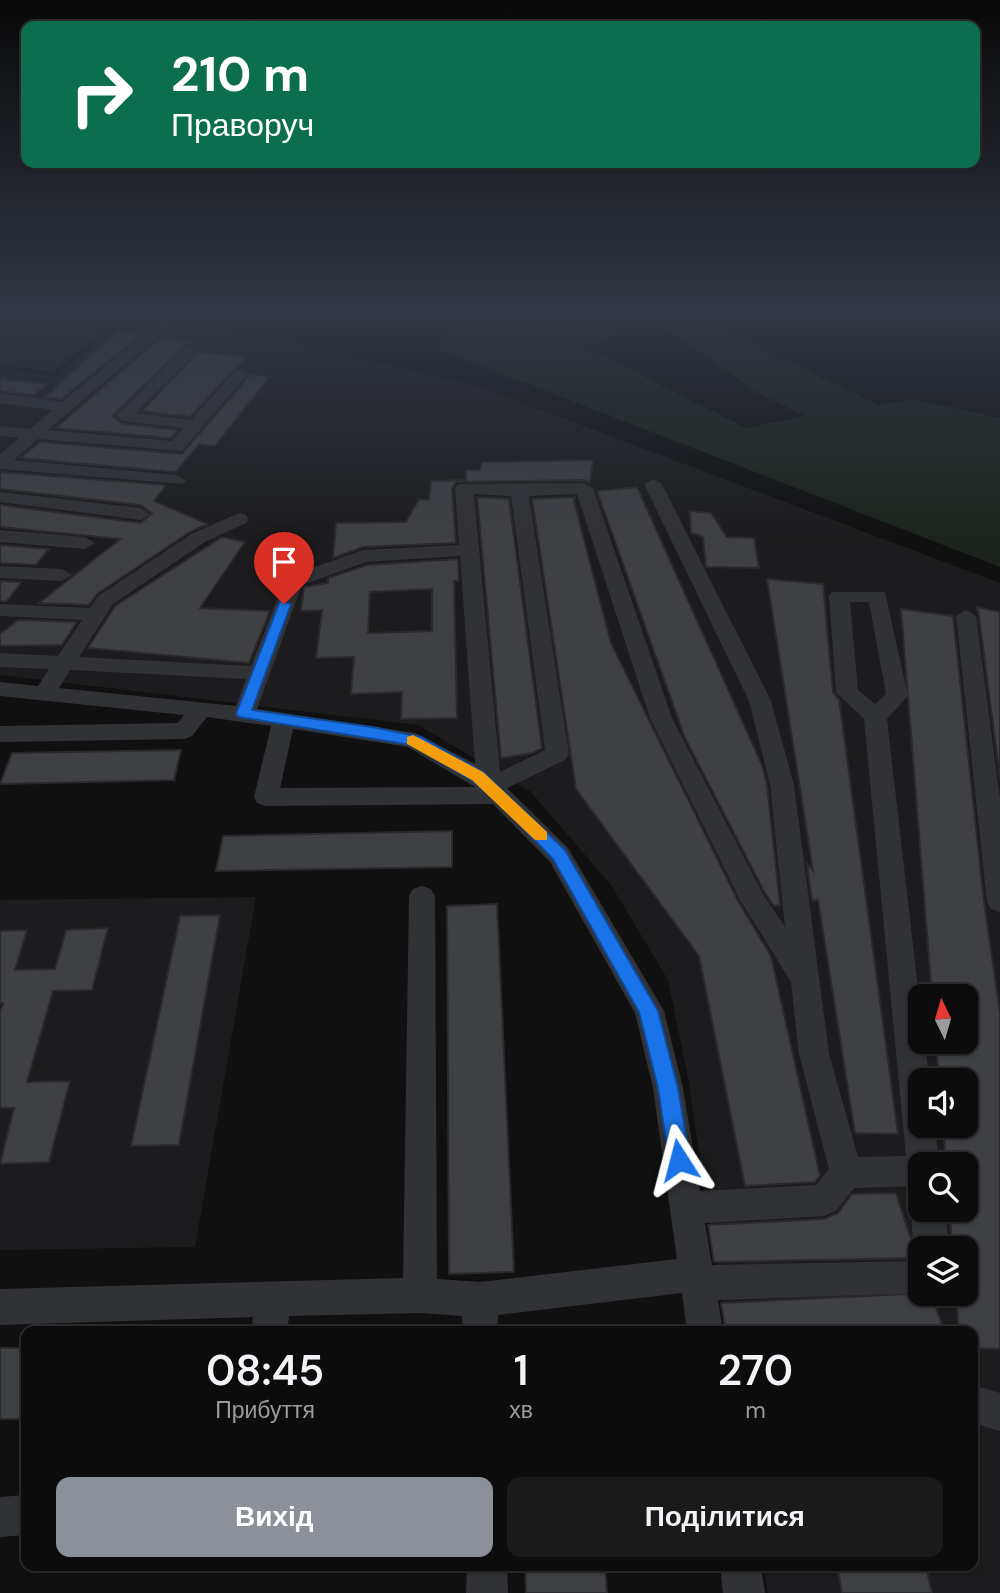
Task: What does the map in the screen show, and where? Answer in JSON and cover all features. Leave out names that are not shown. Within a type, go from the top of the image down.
[{"type":"street","points":[[0,463],[88,388]]},
{"type":"street","points":[[152,388],[123,416],[195,425]]},
{"type":"street","points":[[0,431],[176,447],[227,388]]},
{"type":"street","points":[[0,398],[66,407]]},
{"type":"street","points":[[0,463],[177,480]]},
{"type":"street","points":[[653,484],[760,701],[782,785],[814,1054],[846,1173]]},
{"type":"street","points":[[495,791],[464,488],[519,491],[584,488],[661,718],[753,900],[805,980]]},
{"type":"street","points":[[284,720],[266,797],[495,791],[557,754],[519,491]]},
{"type":"street","points":[[0,497],[141,514]]},
{"type":"street","points":[[44,694],[105,600],[198,538],[239,519]]},
{"type":"street","points":[[0,536],[85,543]]},
{"type":"street","points":[[244,714],[293,581],[363,555],[469,550]]},
{"type":"street","points":[[0,572],[62,575]]},
{"type":"street","points":[[875,717],[897,696],[878,596],[839,596],[847,692],[875,717],[922,1152]]},
{"type":"street","points":[[0,610],[96,614]]},
{"type":"street","points":[[966,616],[1000,902]]},
{"type":"street","points":[[0,660],[259,673]]},
{"type":"street","points":[[0,689],[244,714],[415,741],[495,791],[559,855],[649,1011],[668,1088],[704,1326]]},
{"type":"street","points":[[0,734],[184,731],[201,709]]},
{"type":"street","points":[[420,1296],[422,896]]},
{"type":"street","points":[[687,1208],[824,1200],[846,1173],[908,1171]]},
{"type":"street","points":[[0,1307],[271,1316],[420,1296],[480,1316],[697,1278],[908,1278]]},
{"type":"street","points":[[978,1405],[1000,1412]]},
{"type":"street","points":[[0,1517],[21,1515]]},
{"type":"street","points":[[486,1571],[487,1593]]},
{"type":"street","points":[[741,1571],[744,1593]]},
{"type":"shaded area","points":[[0,388],[484,388],[1000,583],[1000,1593],[768,1593],[764,1571],[978,1571],[978,1326],[725,1326],[688,1078],[668,980],[611,885],[531,792],[418,725],[0,675]]},
{"type":"shaded area","points":[[539,388],[667,388],[746,428],[805,416],[750,388],[844,388],[878,405],[913,399],[1000,418],[1000,567]]},
{"type":"shaded area","points":[[256,897],[195,1247],[0,1250],[0,900]]},
{"type":"building","points":[[0,388],[42,388],[34,395],[0,391]]},
{"type":"building","points":[[55,388],[74,388],[61,399],[45,397]]},
{"type":"building","points":[[102,388],[141,388],[112,416],[123,424],[178,430],[171,438],[56,428]]},
{"type":"building","points":[[164,388],[217,388],[190,417],[142,411]]},
{"type":"building","points":[[239,388],[260,388],[215,446],[199,444],[176,472],[20,458],[40,442],[182,454]]},
{"type":"building","points":[[593,460],[590,483],[584,480],[456,482],[452,488],[456,543],[363,547],[333,558],[336,523],[406,522],[419,499],[429,500],[431,481],[466,480],[466,470],[480,470],[482,462]]},
{"type":"building","points":[[0,472],[166,485],[154,501],[208,524],[190,532],[97,594],[89,605],[39,603],[120,539],[0,527],[0,505],[141,523],[152,513],[141,505],[0,489]]},
{"type":"building","points":[[637,487],[762,765],[767,785],[780,905],[774,906],[765,893],[685,738],[597,491]]},
{"type":"building","points":[[477,497],[509,499],[542,748],[533,753],[501,758]]},
{"type":"building","points":[[575,497],[611,643],[738,901],[771,956],[820,1176],[815,1182],[745,1186],[699,956],[576,789],[532,499]]},
{"type":"building","points":[[690,511],[711,513],[727,537],[754,538],[759,568],[706,567],[703,537],[691,533]]},
{"type":"building","points":[[222,537],[245,542],[200,608],[270,611],[249,663],[88,648],[115,606]]},
{"type":"building","points":[[0,545],[49,549],[36,565],[0,563]]},
{"type":"building","points":[[458,559],[459,581],[454,581],[457,718],[401,719],[402,692],[351,694],[354,657],[316,658],[322,610],[301,611],[304,587],[328,583],[328,578],[367,565]],"holes":[[[432,589],[432,631],[368,633],[370,592]]]},
{"type":"building","points":[[767,579],[823,584],[833,692],[839,699],[898,1134],[855,1133],[818,900],[812,901],[807,864],[813,871]]},
{"type":"building","points":[[0,581],[22,582],[6,602],[0,601]]},
{"type":"building","points":[[977,607],[1000,612],[1000,779],[979,616]]},
{"type":"building","points":[[901,609],[953,616],[984,902],[1000,1013],[1000,1349],[978,1348],[978,1326],[959,1326],[957,1306],[978,1306],[978,1236],[952,1236],[950,1222],[978,1222],[978,1152],[945,1152],[944,1138],[978,1138],[978,1068],[938,1068],[937,1054],[978,1054],[978,984],[931,984]]},
{"type":"building","points":[[18,620],[77,622],[62,645],[0,646],[0,634]]},
{"type":"building","points":[[181,750],[174,780],[0,784],[12,753]]},
{"type":"building","points":[[452,831],[452,867],[216,871],[223,836]]},
{"type":"building","points":[[497,904],[514,1272],[449,1274],[447,906]]},
{"type":"building","points":[[220,915],[179,1145],[131,1146],[180,916]]},
{"type":"building","points":[[108,928],[92,990],[53,991],[27,1082],[70,1081],[49,1162],[0,1164],[14,1108],[0,1108],[0,1013],[3,1003],[0,1003],[0,931],[27,930],[15,970],[55,969],[66,930]]},
{"type":"building","points":[[896,1193],[910,1236],[908,1258],[714,1262],[708,1225],[824,1219],[838,1213],[852,1194]]},
{"type":"building","points":[[908,1294],[908,1306],[935,1306],[942,1326],[725,1326],[721,1303]]},
{"type":"building","points":[[0,1348],[21,1348],[21,1419],[0,1419]]},
{"type":"building","points":[[525,1571],[605,1571],[607,1593],[526,1593]]},
{"type":"building","points":[[838,1571],[927,1571],[932,1593],[842,1593]]},
{"type":"slow traffic","points":[[413,740],[478,776],[541,836]]},
{"type":"route","points":[[284,604],[244,714],[372,732],[415,741],[478,776],[510,804],[559,855],[649,1011],[668,1088],[679,1160]]}]
